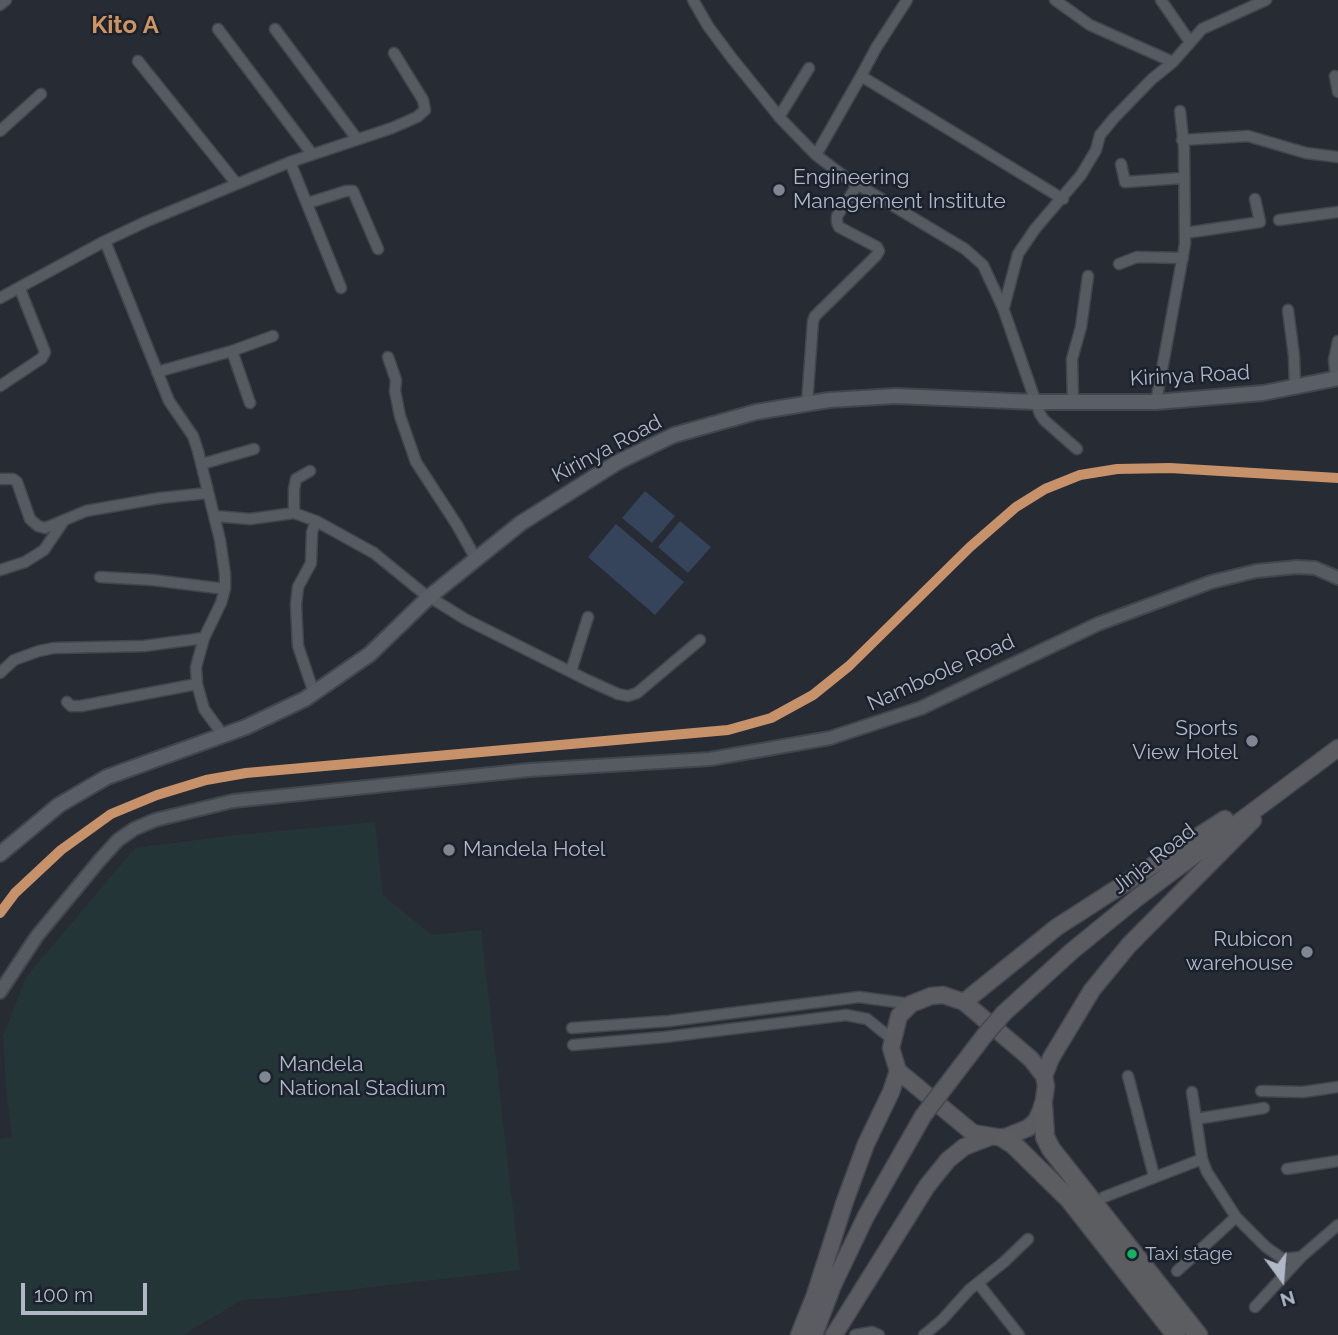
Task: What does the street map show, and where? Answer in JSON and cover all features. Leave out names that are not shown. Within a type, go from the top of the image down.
[{"type":"highway","name":"Jinja Road","points":[[814,1335],[833,1285],[866,1216],[923,1116],[1004,1013],[1072,951],[1137,898],[1338,748]]},
{"type":"highway","points":[[964,1002],[1081,910],[1299,775]]},
{"type":"highway","points":[[1044,1076],[1051,1058],[1092,990],[1129,945],[1299,775]]},
{"type":"highway","points":[[1176,1335],[1069,1199],[1014,1145],[998,1137],[973,1133],[898,1071],[891,1052],[892,1039],[900,1016],[911,1004],[931,996],[943,995],[964,1002],[1031,1059],[1044,1076],[1045,1137],[1051,1149],[1198,1335]]},
{"type":"highway","points":[[799,1335],[866,1144],[898,1071]]},
{"type":"highway","points":[[834,1335],[927,1186],[948,1160],[964,1147],[1028,1128],[1036,1121],[1043,1107]]},
{"type":"main road","name":"Kirinya Road","points":[[0,854],[59,805],[107,776],[271,717],[314,693],[370,654],[429,597],[521,523],[577,485],[646,447],[674,435],[756,412],[807,403],[896,396],[1035,402],[1156,401],[1225,397],[1337,379]]},
{"type":"street","points":[[0,5],[6,0]]},
{"type":"street","points":[[693,0],[720,44],[779,117],[816,155],[977,259],[988,273],[1003,308],[1035,402],[1044,420],[1077,449]]},
{"type":"street","points":[[816,155],[876,48],[907,0]]},
{"type":"street","points":[[1055,0],[1090,25],[1173,62]]},
{"type":"street","points":[[1161,0],[1191,42]]},
{"type":"street","points":[[1003,308],[1018,254],[1088,164],[1100,135],[1202,29],[1266,0]]},
{"type":"street","points":[[218,29],[312,154]]},
{"type":"street","points":[[275,29],[357,139]]},
{"type":"street","points":[[0,298],[105,241],[236,183],[417,117],[425,110],[423,100],[394,53]]},
{"type":"street","points":[[138,61],[236,183]]},
{"type":"street","points":[[779,117],[809,68]]},
{"type":"street","points":[[861,76],[1063,199]]},
{"type":"street","points":[[1335,76],[1338,92]]},
{"type":"street","points":[[0,131],[41,94]]},
{"type":"street","points":[[1156,401],[1183,258],[1185,233],[1180,111]]},
{"type":"street","points":[[1182,140],[1248,136],[1306,153],[1338,157]]},
{"type":"street","points":[[290,162],[341,288]]},
{"type":"street","points":[[1121,164],[1125,183],[1183,178]]},
{"type":"street","points":[[807,403],[815,316],[879,251],[877,247],[839,227],[837,222],[837,216],[858,184]]},
{"type":"street","points":[[308,203],[353,191],[378,249]]},
{"type":"street","points":[[1185,233],[1260,222],[1255,199]]},
{"type":"street","points":[[1279,220],[1338,212]]},
{"type":"street","points":[[105,241],[169,401],[192,436],[202,464],[223,557],[225,589],[204,638],[196,667],[197,684],[204,709],[223,735]]},
{"type":"street","points":[[1119,264],[1137,257],[1183,258]]},
{"type":"street","points":[[1073,401],[1072,359],[1081,327],[1088,276]]},
{"type":"street","points":[[0,387],[42,358],[45,352],[20,289]]},
{"type":"street","points":[[1288,310],[1295,387]]},
{"type":"street","points":[[157,372],[232,351],[272,336]]},
{"type":"street","points":[[1337,379],[1334,360],[1338,341]]},
{"type":"street","points":[[232,351],[250,403]]},
{"type":"street","points":[[388,357],[396,380],[395,391],[400,416],[413,455],[476,559]]},
{"type":"street","points":[[202,464],[254,449]]},
{"type":"street","points":[[294,513],[296,479],[310,471]]},
{"type":"street","points":[[0,479],[13,479],[17,482],[30,519],[45,528],[78,514],[103,508],[208,493]]},
{"type":"street","points":[[214,516],[250,519],[294,513],[316,521],[374,553],[429,597],[487,630],[587,680],[628,696],[644,689],[700,640]]},
{"type":"street","points":[[314,693],[298,646],[296,604],[299,587],[311,563],[316,521]]},
{"type":"street","points":[[0,570],[25,562],[44,550],[63,522]]},
{"type":"street","name":"Namboole Road","points":[[0,992],[37,936],[118,840],[134,829],[156,820],[233,801],[529,770],[710,759],[830,738],[921,708],[1098,624],[1211,582],[1256,571],[1297,567],[1315,568],[1338,578]]},
{"type":"street","points":[[100,577],[225,589]]},
{"type":"street","points":[[571,671],[588,617]]},
{"type":"street","points":[[0,673],[14,660],[47,650],[152,646],[204,638]]},
{"type":"street","points":[[67,702],[71,706],[81,706],[197,684]]},
{"type":"street","points":[[572,1028],[669,1021],[859,997],[911,1004]]},
{"type":"street","points":[[573,1045],[846,1015],[867,1019],[892,1039]]},
{"type":"street","points":[[1128,1076],[1154,1176]]},
{"type":"street","points":[[1261,1091],[1303,1092],[1338,1087]]},
{"type":"street","points":[[1192,1091],[1202,1159],[1207,1172],[1237,1217],[1266,1247],[1283,1259],[1301,1257]]},
{"type":"street","points":[[1196,1119],[1264,1108]]},
{"type":"street","points":[[1104,1196],[1202,1159]]},
{"type":"street","points":[[1287,1169],[1338,1161]]},
{"type":"street","points":[[1177,1270],[1237,1217]]},
{"type":"street","points":[[1255,1307],[1301,1257],[1338,1225]]},
{"type":"street","points":[[924,1335],[1028,1240]]},
{"type":"street","points":[[978,1283],[1019,1335]]},
{"type":"street","points":[[855,1335],[872,1332],[879,1335]]},
{"type":"shaded area","points":[[375,822],[383,895],[432,935],[481,930],[520,1270],[242,1300],[183,1335],[0,1335],[0,1139],[12,1137],[3,1036],[26,977],[135,848]]},
{"type":"water","points":[[645,491],[675,516],[652,543],[622,518]]},
{"type":"water","points":[[680,521],[711,547],[688,573],[658,547]]},
{"type":"water","points":[[616,524],[684,582],[655,615],[588,557]]},
{"type":"transit line","points":[[0,913],[15,893],[61,850],[111,814],[157,795],[206,780],[246,773],[728,730],[771,718],[813,695],[849,666],[970,547],[1016,507],[1045,489],[1080,475],[1117,469],[1170,468],[1338,478]]},
{"type":"place","name":"Engineering Management Institute","points":[[779,190]]},
{"type":"place","name":"Sports View Hotel","points":[[1252,741]]},
{"type":"place","name":"Mandela Hotel","points":[[449,850]]},
{"type":"place","name":"Rubicon warehouse","points":[[1307,952]]},
{"type":"place","name":"Mandela National Stadium","points":[[265,1077]]},
{"type":"place","name":"Taxi stage","points":[[1132,1254]]},
{"type":"district","name":"Kito A","points":[[125,26]]}]
